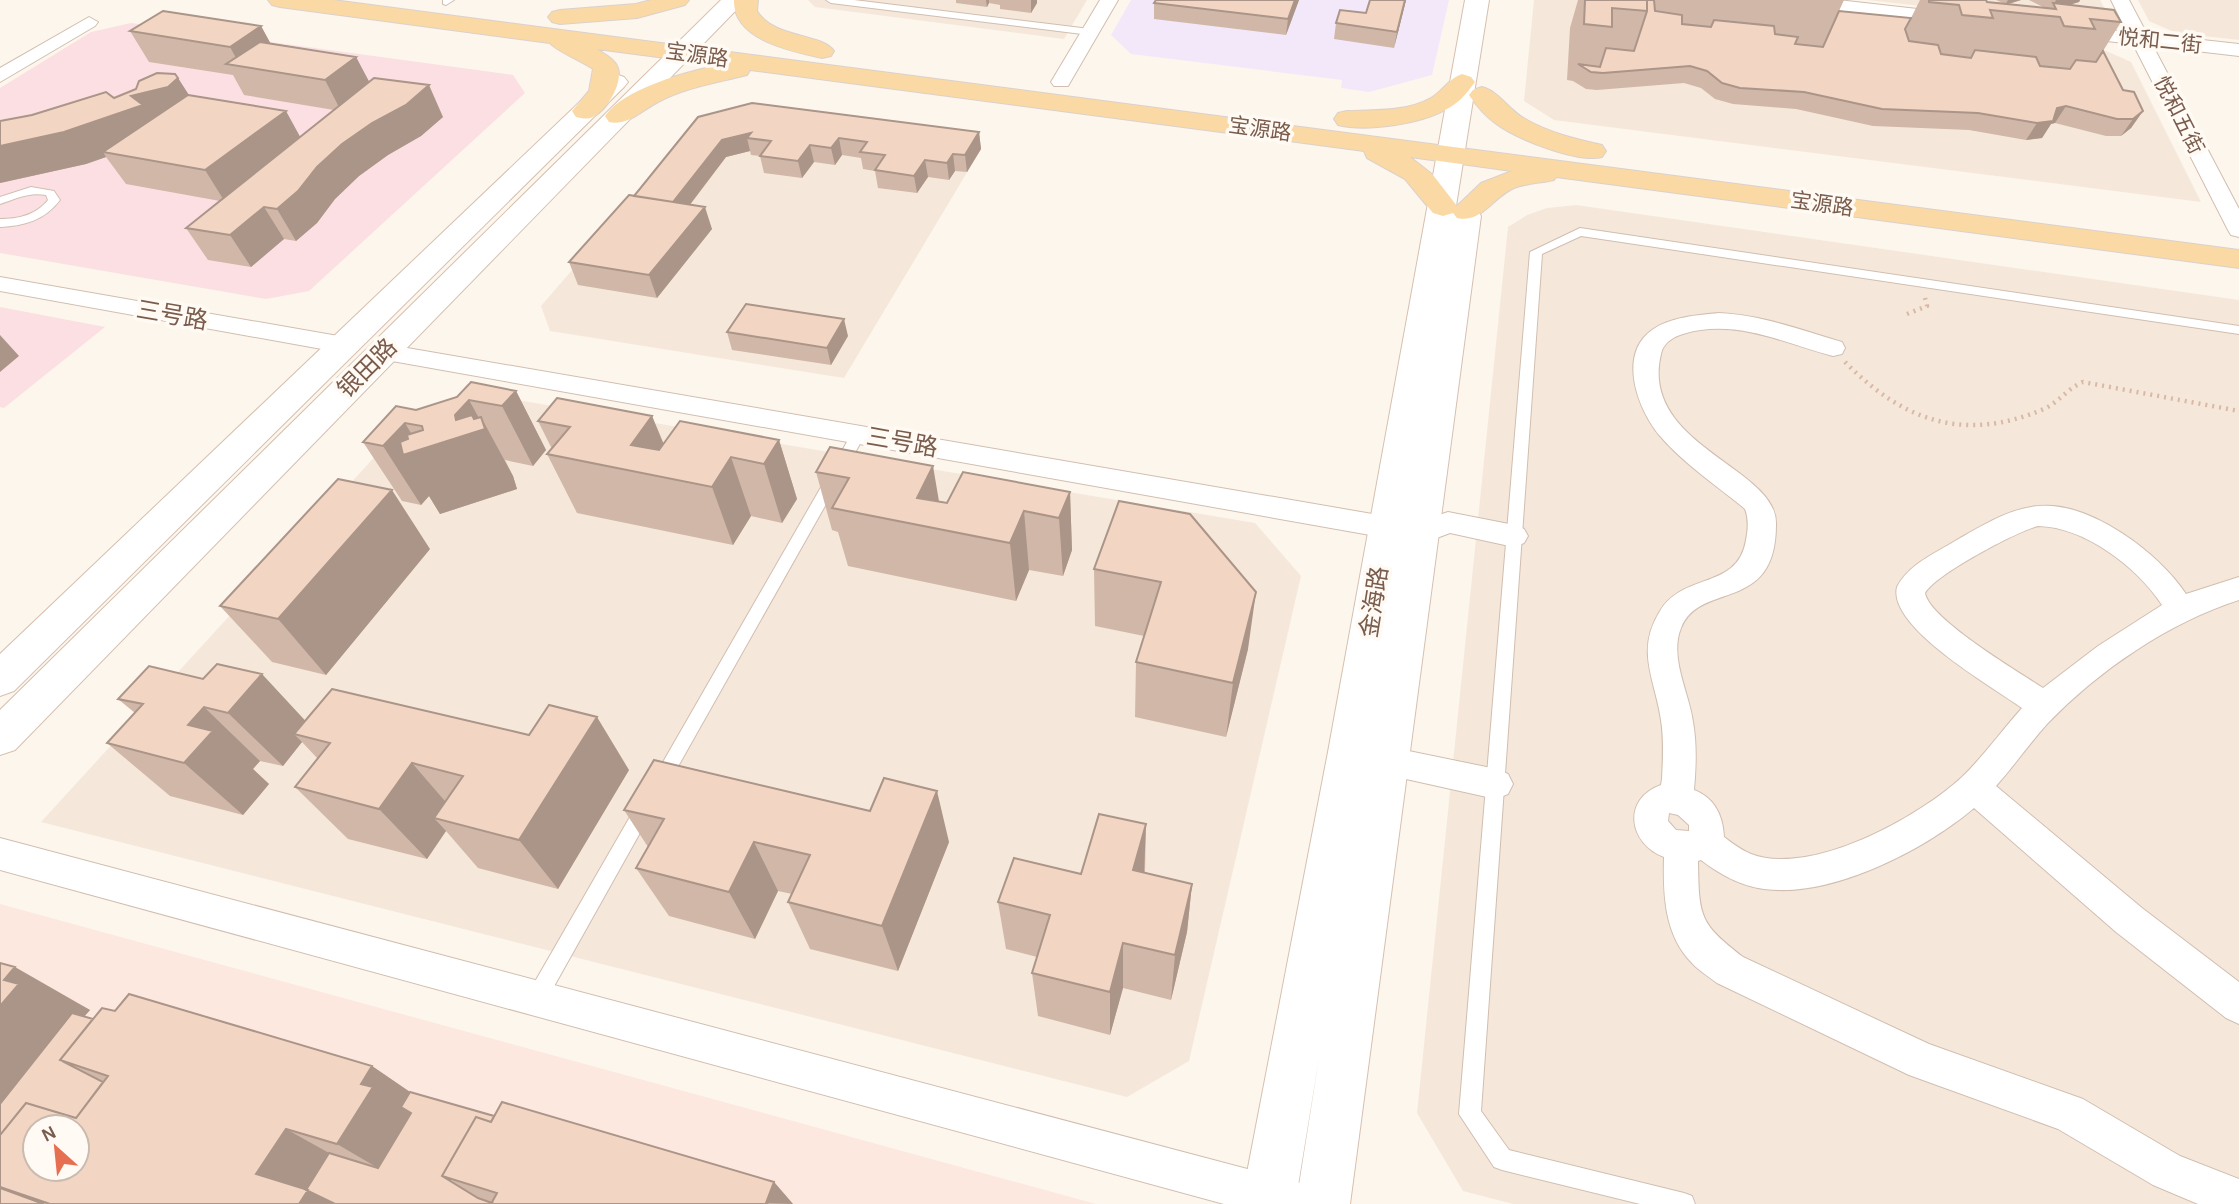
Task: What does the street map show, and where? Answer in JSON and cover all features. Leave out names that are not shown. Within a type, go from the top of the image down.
[{"type":"main road","name":"宝源路","points":[[280,0],[517,30],[666,44],[699,35],[1061,82],[1339,129]]},
{"type":"main road","points":[[560,17],[615,14],[656,7],[677,0]]},
{"type":"main road","points":[[746,0],[744,8],[747,17],[757,26],[821,51]]},
{"type":"main road","name":"宝源路","points":[[441,1],[560,17],[666,44],[797,68],[1464,145],[1592,151],[2239,232]]},
{"type":"main road","points":[[517,30],[583,51],[605,66],[608,77],[603,90],[585,111]]},
{"type":"main road","points":[[618,116],[659,91],[698,77],[750,68],[797,68]]},
{"type":"main road","points":[[1339,129],[1427,109],[1455,93],[1472,88],[1494,111],[1520,127],[1551,140],[1592,151]]},
{"type":"main road","points":[[1339,129],[1365,148],[1405,166],[1455,209],[1513,179],[1565,173],[1611,176]]},
{"type":"main road","name":"宝源路","points":[[1464,145],[1611,176],[2239,259]]},
{"type":"street","name":"银田路","points":[[0,737],[618,116],[666,44],[700,0]]},
{"type":"street","points":[[699,35],[734,0]]},
{"type":"street","points":[[1061,82],[1109,0]]},
{"type":"street","name":"金海路","points":[[1279,1201],[1349,752],[1404,530],[1472,88],[1477,0]]},
{"type":"street","name":"金海路","points":[[1472,88],[1497,0]]},
{"type":"street","points":[[1789,0],[1978,21]]},
{"type":"street","name":"悦和五街","points":[[2120,0],[2239,232]]},
{"type":"street","points":[[0,76],[89,22]]},
{"type":"street","name":"悦和二街","points":[[2059,30],[2239,50]]},
{"type":"street","name":"银田路","points":[[0,678],[585,111],[666,44]]},
{"type":"street","name":"三号路","points":[[0,284],[344,345]]},
{"type":"street","points":[[1833,348],[1760,324],[1726,319],[1693,323],[1673,329],[1657,337],[1649,348],[1646,367],[1652,401],[1668,429],[1692,452],[1756,502],[1763,512],[1760,555],[1753,570],[1741,579],[1685,601],[1670,617],[1661,640],[1665,680],[1677,716],[1681,751],[1677,799],[1659,801],[1652,806],[1650,823],[1660,838],[1692,845],[1764,873],[1805,872],[1867,856],[1949,810],[1974,788],[2044,706],[2120,648],[2180,609],[2239,588]]},
{"type":"street","name":"三号路","points":[[384,352],[1404,530]]},
{"type":"street","points":[[2044,706],[1935,630],[1921,616],[1911,597],[1912,587],[1924,574],[2016,522],[2039,515],[2058,517],[2078,523],[2134,557],[2161,581],[2180,609]]},
{"type":"street","points":[[1404,530],[1448,522],[1514,536]]},
{"type":"street","name":"金海路","points":[[1323,1204],[1388,761],[1404,530]]},
{"type":"street","points":[[1349,752],[1496,784]]},
{"type":"street","points":[[1974,788],[2129,920],[2239,1005]]},
{"type":"street","points":[[1692,845],[1681,880],[1687,923],[1702,948],[1730,970],[1923,1061],[2069,1113],[2167,1171],[2239,1200]]},
{"type":"street","points":[[0,854],[1279,1201]]},
{"type":"lane","points":[[831,0],[1090,32]]},
{"type":"lane","points":[[0,201],[15,194],[35,190],[50,193],[54,200],[37,215],[17,222],[0,223]]},
{"type":"lane","points":[[1684,1204],[1502,1159],[1470,1114],[1536,251],[1580,232],[2239,330]]},
{"type":"lane","points":[[536,999],[858,435]]},
{"type":"path","points":[[1833,348],[1856,373],[1906,410],[1920,417],[1988,424],[2012,422],[2057,403],[2072,386],[2083,382],[2239,411]]},
{"type":"shaded area","points":[[808,0],[1087,0],[1064,39],[815,7]]},
{"type":"shaded area","points":[[1131,0],[1449,0],[1432,75],[1369,92],[1341,88],[1342,80],[1131,54],[1111,35]]},
{"type":"shaded area","points":[[1534,0],[1713,0],[2084,41],[2131,62],[2201,202],[1554,120],[1524,101]]},
{"type":"shaded area","points":[[1867,0],[2100,0],[2106,11],[2076,23]]},
{"type":"shaded area","points":[[2138,0],[2239,0],[2239,40],[2176,33],[2149,21]]},
{"type":"shaded area","points":[[131,23],[513,75],[525,93],[309,291],[266,299],[0,253],[0,88],[91,32]]},
{"type":"shaded area","points":[[692,131],[981,149],[844,378],[550,331],[541,306]]},
{"type":"shaded area","points":[[1576,205],[2239,300],[2239,1204],[1513,1204],[1463,1191],[1417,1113],[1508,227],[1527,215],[1547,208]]},
{"type":"shaded area","points":[[0,307],[105,327],[4,408],[0,407]]},
{"type":"shaded area","points":[[481,394],[1255,523],[1301,576],[1189,1061],[1127,1097],[41,822],[411,417]]},
{"type":"shaded area","points":[[0,904],[1096,1204],[0,1204]]},
{"type":"building","points":[[1156,0],[1295,0],[1288,19],[1154,3]]},
{"type":"building","points":[[1370,0],[1405,0],[1397,32],[1336,23],[1340,10],[1366,13]]},
{"type":"building","points":[[1585,0],[1647,0],[1647,11],[1612,8],[1612,27],[1584,24]]},
{"type":"building","points":[[1647,0],[1654,0],[1655,11],[1682,15],[1682,24],[1711,27],[1714,20],[1774,26],[1775,34],[1798,37],[1795,44],[1823,47],[1839,11],[1911,18],[1905,29],[1909,41],[1938,45],[1941,54],[1971,58],[1975,50],[2036,57],[2040,66],[2070,69],[2076,60],[2096,62],[2103,51],[2123,90],[2134,92],[2143,111],[2133,119],[2117,119],[2066,106],[2057,108],[2053,121],[2037,123],[1978,113],[1882,109],[1804,92],[1740,88],[1722,83],[1707,71],[1690,66],[1603,73],[1591,72],[1578,64],[1600,67],[1606,48],[1634,51],[1647,11]]},
{"type":"building","points":[[1929,0],[1986,0],[2056,9],[2053,3],[2114,10],[2121,22],[2090,19],[2095,29],[2064,26],[2060,17],[1990,10],[1993,18],[1962,15],[1959,5]]},
{"type":"building","points":[[163,11],[261,26],[230,47],[130,31]]},
{"type":"building","points":[[260,42],[356,57],[325,80],[226,64]]},
{"type":"building","points":[[157,73],[175,74],[178,78],[168,87],[131,96],[143,105],[64,132],[0,146],[0,121],[32,115],[106,92],[114,98],[136,89],[139,81]]},
{"type":"building","points":[[374,78],[429,85],[406,105],[372,123],[342,144],[317,167],[298,191],[277,209],[264,207],[230,235],[186,228]]},
{"type":"building","points":[[188,95],[286,111],[205,170],[103,152]]},
{"type":"building","points":[[752,103],[979,132],[965,155],[953,154],[947,163],[925,160],[914,176],[875,170],[885,155],[860,152],[867,142],[839,138],[831,148],[810,145],[798,161],[760,156],[771,141],[747,138],[751,133],[722,140],[673,202],[634,196],[698,117]]},
{"type":"building","points":[[629,195],[705,207],[649,275],[569,262]]},
{"type":"building","points":[[746,304],[844,319],[827,348],[727,332]]},
{"type":"building","points":[[471,382],[516,391],[502,406],[469,400],[455,415],[456,420],[472,415],[474,419],[481,417],[485,429],[403,455],[400,442],[408,439],[407,435],[423,430],[422,426],[405,423],[383,446],[363,442],[396,406],[416,410],[457,397]]},
{"type":"building","points":[[557,398],[652,416],[631,445],[659,450],[680,421],[779,440],[764,464],[731,457],[712,487],[547,454],[570,427],[538,421]]},
{"type":"building","points":[[830,447],[933,466],[917,498],[947,503],[963,472],[1070,492],[1059,518],[1024,511],[1010,543],[832,508],[849,478],[816,472]]},
{"type":"building","points":[[338,479],[392,490],[278,619],[220,606]]},
{"type":"building","points":[[1119,501],[1190,514],[1256,592],[1233,683],[1136,662],[1161,582],[1094,569]]},
{"type":"building","points":[[217,664],[262,674],[228,713],[204,707],[188,725],[213,731],[184,763],[107,743],[143,704],[118,699],[149,666],[203,679]]},
{"type":"building","points":[[332,689],[529,735],[549,705],[597,717],[519,840],[434,818],[463,776],[412,763],[379,809],[295,787],[330,743],[294,734]]},
{"type":"building","points":[[654,760],[870,811],[884,778],[937,791],[882,926],[788,902],[810,855],[754,842],[729,892],[636,868],[664,819],[624,810]]},
{"type":"building","points":[[1099,814],[1146,824],[1133,870],[1192,884],[1175,955],[1123,943],[1110,992],[1032,973],[1050,915],[998,902],[1014,858],[1081,874]]},
{"type":"building","points":[[0,963],[15,967],[4,980],[19,984],[0,1006]]},
{"type":"building","points":[[129,994],[372,1066],[361,1084],[373,1087],[337,1144],[286,1129],[256,1174],[308,1190],[299,1204],[50,1204],[0,1187],[0,1135],[26,1103],[59,1113],[21,1113],[21,1183],[91,1183],[91,1113],[80,1113],[108,1076],[60,1060],[102,1008],[115,1011]]},
{"type":"building","points":[[72,1013],[93,1019],[60,1060],[103,1082],[80,1113],[59,1113],[26,1103],[0,1135],[0,1104]]},
{"type":"building","points":[[410,1092],[494,1116],[491,1122],[476,1117],[442,1176],[491,1204],[335,1204],[306,1190],[329,1153],[378,1168],[411,1113],[401,1107]]},
{"type":"building","points":[[502,1102],[774,1182],[766,1203],[768,1204],[491,1204],[497,1193],[442,1176],[476,1117],[491,1122]]},
{"type":"building","points":[[0,1188],[41,1203],[44,1204],[0,1204]]}]
